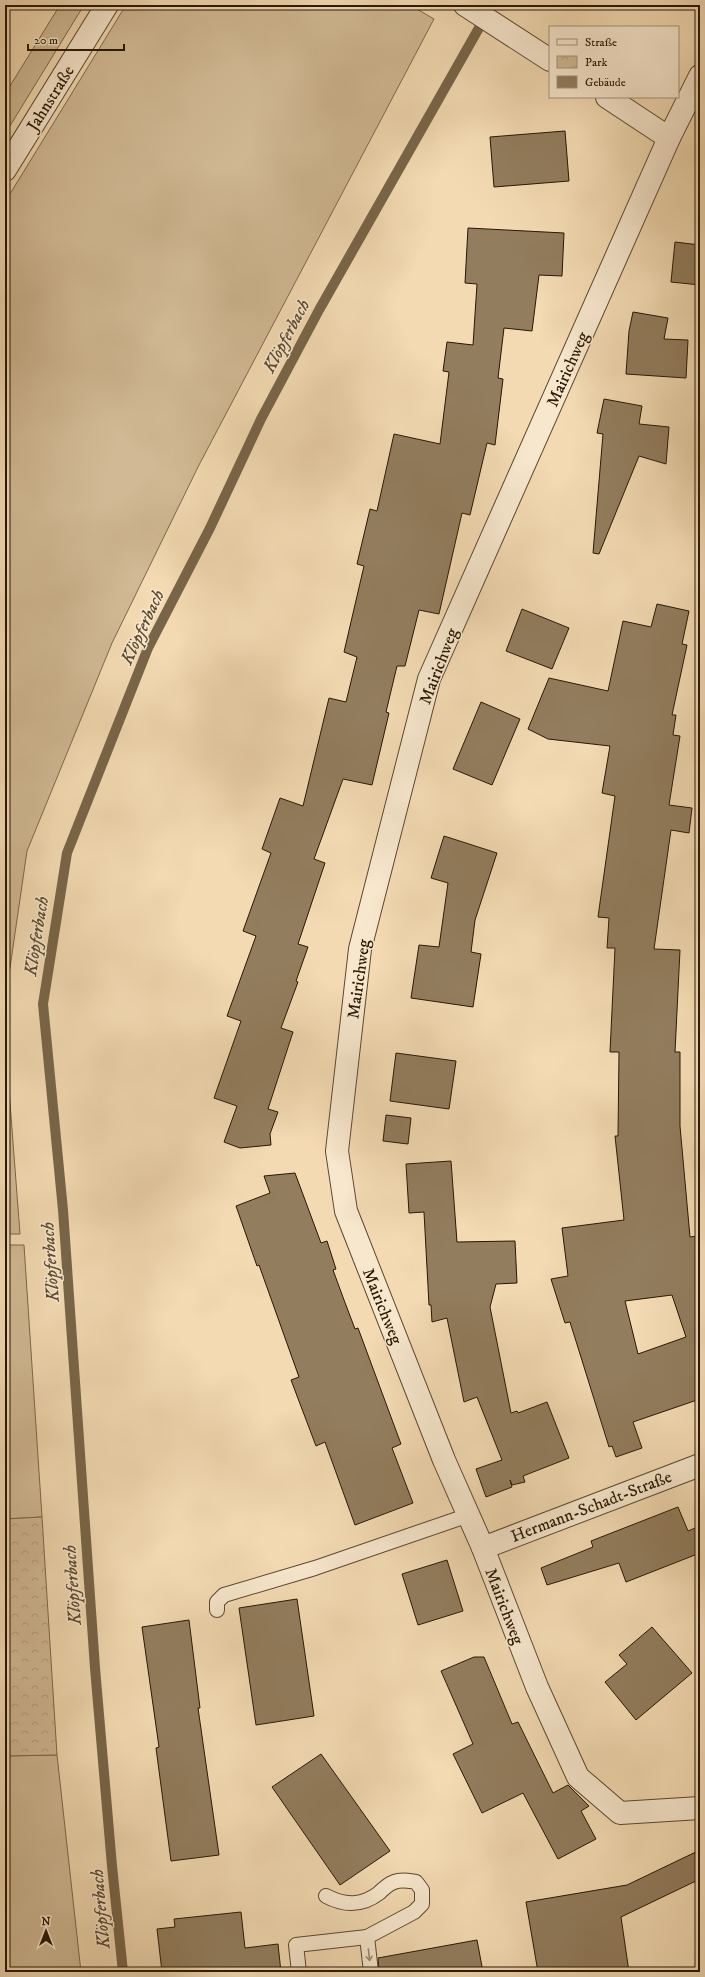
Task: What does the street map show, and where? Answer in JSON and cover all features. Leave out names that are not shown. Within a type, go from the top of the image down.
[{"type":"street","name":"Jahnstraße","points":[[5,170],[108,5]]},
{"type":"street","points":[[469,8],[549,59]]},
{"type":"street","name":"Mairichweg","points":[[700,76],[669,138],[429,679],[360,948],[337,1151],[346,1211],[444,1460],[483,1548],[537,1687],[578,1777],[620,1813],[700,1808]]},
{"type":"street","points":[[609,98],[669,138]]},
{"type":"street","name":"Hermann-Schadt-Straße","points":[[483,1548],[700,1465]]},
{"type":"lane","points":[[217,1610],[217,1602],[224,1595],[315,1568],[469,1515]]},
{"type":"lane","points":[[299,1972],[296,1945],[367,1937],[414,1912],[422,1904],[422,1890],[416,1882],[403,1880],[393,1882],[370,1900],[352,1904],[338,1902],[326,1896]]},
{"type":"lane","points":[[367,1937],[371,1972]]},
{"type":"green space","points":[[60,5],[84,5],[5,134],[5,94]]},
{"type":"green space","points":[[126,5],[410,5],[434,19],[199,465],[112,643],[27,851],[5,1002],[5,202]]},
{"type":"green space","points":[[5,1037],[20,1234],[5,1234]]},
{"type":"green space","points":[[5,1245],[24,1245],[42,1517],[5,1519]]},
{"type":"green space","points":[[42,1517],[57,1755],[5,1756],[5,1519]]},
{"type":"green space","points":[[57,1755],[81,1972],[5,1972],[5,1756]]},
{"type":"building","points":[[565,131],[569,181],[494,187],[490,137]]},
{"type":"building","points":[[468,228],[564,233],[562,276],[539,275],[532,331],[504,328],[498,378],[503,379],[495,445],[487,443],[470,515],[462,513],[439,614],[419,610],[405,666],[397,666],[386,712],[389,713],[372,785],[343,779],[314,859],[325,863],[298,944],[308,947],[296,981],[298,982],[281,1028],[293,1032],[268,1109],[278,1112],[270,1134],[271,1145],[240,1148],[224,1142],[237,1106],[214,1098],[241,1021],[227,1016],[256,936],[243,931],[271,853],[262,849],[280,798],[303,806],[329,698],[346,702],[357,657],[344,652],[364,566],[357,564],[370,509],[377,511],[394,434],[440,444],[449,372],[443,371],[447,342],[473,345],[477,284],[465,283]]},
{"type":"building","points":[[675,242],[700,245],[700,285],[671,282]]},
{"type":"building","points":[[633,312],[668,318],[664,339],[688,340],[686,378],[626,374],[629,331]]},
{"type":"building","points":[[604,399],[642,406],[639,424],[669,427],[666,464],[639,456],[599,554],[593,553],[603,434],[597,433]]},
{"type":"building","points":[[657,604],[689,611],[682,644],[687,645],[672,715],[676,715],[673,735],[680,736],[669,805],[692,808],[689,833],[671,830],[654,949],[680,950],[675,1052],[680,1052],[680,1126],[690,1237],[697,1236],[700,1261],[700,1399],[633,1422],[642,1448],[616,1457],[612,1446],[609,1447],[570,1322],[565,1323],[551,1279],[568,1276],[562,1228],[624,1220],[615,1136],[618,1136],[619,1052],[610,1052],[615,948],[607,948],[609,918],[598,917],[615,796],[602,793],[610,746],[548,739],[528,729],[549,678],[608,691],[623,621],[651,627]],"holes":[[[672,1295],[686,1337],[638,1354],[625,1301]]]},
{"type":"building","points":[[522,609],[569,628],[552,669],[506,651]]},
{"type":"building","points":[[481,702],[520,719],[492,785],[453,769]]},
{"type":"building","points":[[444,836],[497,853],[475,920],[471,952],[481,954],[473,1007],[411,998],[419,945],[439,947],[448,883],[431,878]]},
{"type":"building","points":[[396,1053],[456,1061],[449,1109],[390,1101]]},
{"type":"building","points":[[386,1115],[411,1118],[408,1144],[383,1141]]},
{"type":"building","points":[[451,1161],[457,1242],[515,1241],[517,1283],[496,1284],[490,1307],[511,1413],[517,1411],[518,1413],[547,1402],[569,1458],[523,1476],[525,1482],[512,1485],[510,1480],[512,1487],[486,1497],[476,1469],[502,1460],[477,1397],[464,1402],[447,1318],[432,1322],[431,1305],[429,1305],[424,1212],[409,1213],[406,1164]]},
{"type":"building","points":[[295,1173],[321,1243],[327,1241],[336,1269],[333,1270],[355,1329],[358,1328],[401,1444],[392,1448],[413,1503],[355,1525],[325,1442],[316,1446],[291,1380],[299,1377],[236,1206],[270,1193],[264,1176]]},
{"type":"building","points":[[678,1507],[688,1531],[700,1526],[700,1553],[626,1582],[619,1563],[547,1585],[541,1568],[593,1547],[591,1541]]},
{"type":"building","points":[[447,1560],[463,1611],[418,1625],[402,1574]]},
{"type":"building","points":[[297,1599],[314,1716],[256,1725],[239,1608]]},
{"type":"building","points":[[189,1620],[200,1708],[198,1708],[219,1855],[171,1861],[156,1748],[159,1747],[142,1627]]},
{"type":"building","points":[[652,1627],[692,1673],[636,1720],[605,1682],[627,1664],[619,1655]]},
{"type":"building","points":[[474,1657],[484,1657],[512,1724],[518,1722],[553,1793],[568,1785],[589,1806],[581,1811],[596,1839],[558,1859],[523,1793],[482,1813],[453,1754],[473,1744],[441,1671]]},
{"type":"building","points":[[321,1754],[390,1851],[340,1885],[272,1787]]},
{"type":"building","points":[[700,1850],[700,1879],[621,1917],[629,1972],[538,1972],[526,1902],[627,1885]]},
{"type":"building","points":[[241,1912],[245,1948],[278,1944],[281,1972],[162,1972],[157,1929],[175,1927],[174,1919]]},
{"type":"building","points":[[477,1940],[483,1972],[379,1972],[378,1958]]},
{"type":"waterway","name":"Klöpferbach","points":[[123,1972],[112,1866],[95,1668],[63,1210],[43,1004],[67,853],[148,648],[210,528],[261,419],[319,310],[492,5]]}]
